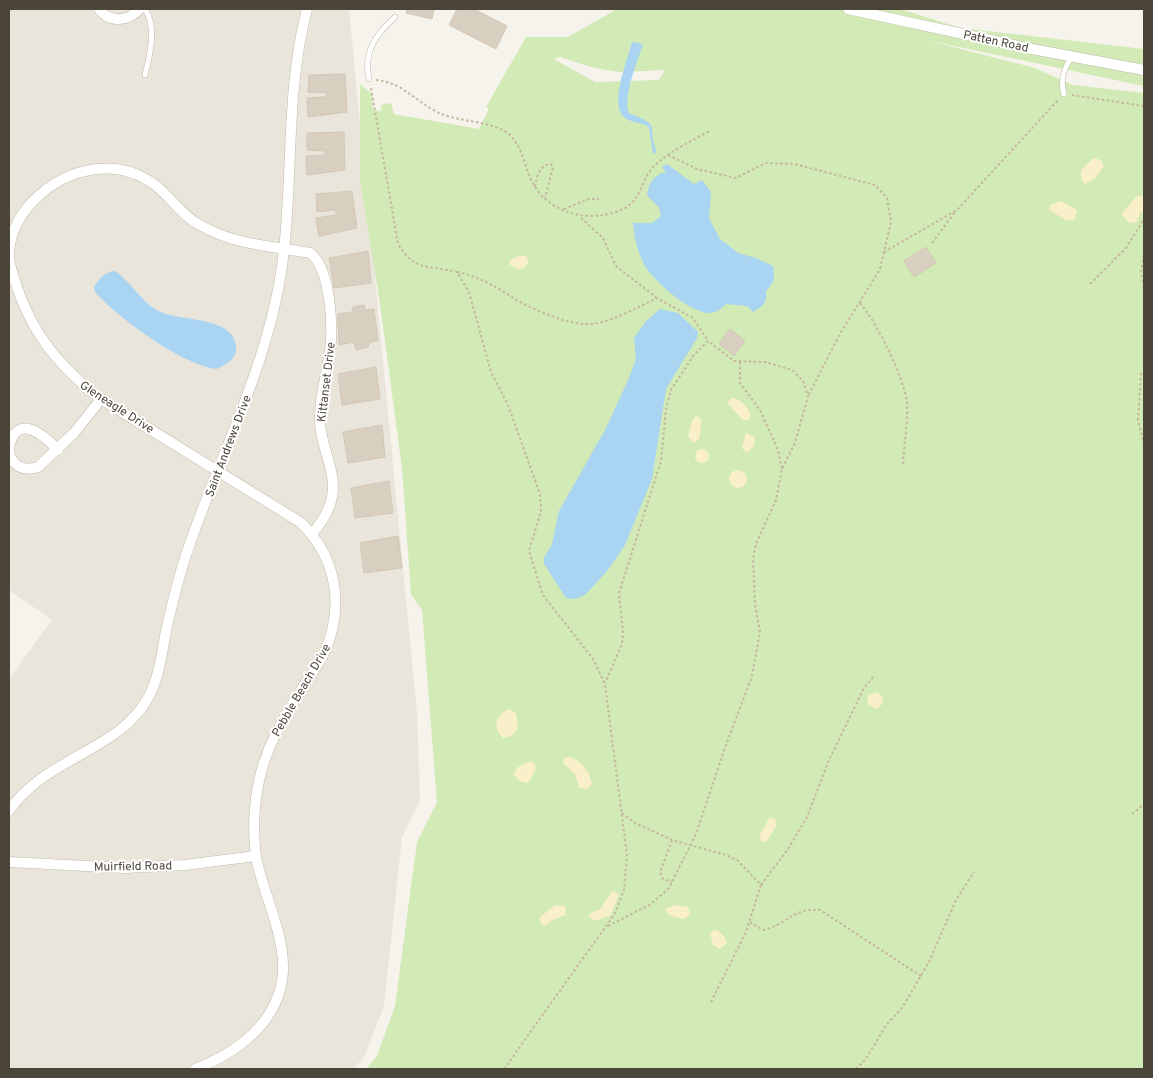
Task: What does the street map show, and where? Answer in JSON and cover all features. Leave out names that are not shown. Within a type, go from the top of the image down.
[{"type":"street","points":[[99,9],[109,17],[118,19],[134,15],[140,9]]},
{"type":"street","name":"Saint Andrews Drive","points":[[9,811],[18,796],[45,774],[124,726],[138,715],[149,697],[156,679],[170,616],[188,550],[260,359],[275,302],[284,250],[293,80],[307,9]]},
{"type":"street","name":"Patten Road","points":[[848,9],[1072,57],[1144,70]]},
{"type":"street","name":"Gleneagle Drive","points":[[218,470],[101,399],[75,380],[59,364],[35,330],[20,299],[10,263],[14,228],[23,212],[44,189],[73,174],[97,168],[115,168],[142,176],[155,185],[198,224],[228,238],[284,250]]},
{"type":"street","name":"Kittanset Drive","points":[[284,250],[310,253],[314,256],[322,272],[328,296],[331,337],[320,423],[333,489],[329,509],[312,534]]},
{"type":"street","points":[[58,450],[43,434],[31,429],[19,432],[14,436],[9,449],[13,462],[18,466],[32,469],[44,463],[58,450],[82,424],[101,399]]},
{"type":"street","name":"Pebble Beach Drive","points":[[195,1069],[220,1058],[244,1042],[265,1020],[279,992],[282,959],[256,856],[257,796],[268,749],[284,716],[323,656],[334,624],[336,608],[333,577],[321,547],[312,534],[287,513],[218,470]]},
{"type":"street","name":"Muirfield Road","points":[[9,862],[125,868],[185,865],[256,856]]},
{"type":"lane","points":[[144,75],[151,52],[150,29],[145,9]]},
{"type":"lane","points":[[369,80],[368,54],[382,29],[395,17]]},
{"type":"lane","points":[[1064,94],[1063,76],[1065,66],[1072,57]]},
{"type":"path","points":[[657,298],[611,318],[585,325],[524,304],[487,281],[457,272],[413,264],[405,256],[398,244],[369,80],[392,83],[439,113],[501,129],[510,135],[520,150],[535,187],[545,198],[581,217],[603,238],[616,266],[657,298],[693,318],[708,341],[728,358],[740,362],[765,362],[792,370],[803,382],[808,396]]},
{"type":"path","points":[[932,243],[957,210],[1064,94],[1144,106]]},
{"type":"path","points":[[581,217],[608,214],[626,208],[638,196],[655,165],[667,155],[711,130]]},
{"type":"path","points":[[608,926],[651,904],[669,888],[691,846],[752,676],[760,632],[755,604],[753,559],[760,531],[776,500],[782,469],[795,443],[808,396],[859,302],[877,274],[891,222],[890,207],[883,192],[875,185],[794,164],[766,163],[736,178],[697,169],[667,155]]},
{"type":"path","points":[[535,187],[539,171],[543,166],[551,164],[553,166],[545,198]]},
{"type":"path","points":[[564,209],[589,199],[599,199]]},
{"type":"path","points":[[884,252],[957,210]]},
{"type":"path","points":[[1090,284],[1126,248],[1144,219]]},
{"type":"path","points":[[1144,255],[1142,272],[1144,288]]},
{"type":"path","points":[[457,272],[469,292],[491,372],[508,405],[540,494],[541,511],[529,551],[543,595],[593,659],[605,684],[622,813],[627,874],[620,902],[608,926],[504,1069]]},
{"type":"path","points":[[859,302],[878,329],[904,389],[907,403],[903,464]]},
{"type":"path","points":[[605,684],[622,644],[624,632],[619,593],[662,461],[666,409],[671,390],[693,356],[708,341]]},
{"type":"path","points":[[740,362],[740,383],[760,410],[778,450],[782,469]]},
{"type":"path","points":[[1140,373],[1138,420],[1144,445]]},
{"type":"path","points":[[711,1002],[721,986],[750,922],[761,885],[788,849],[807,817],[829,760],[864,688],[873,677]]},
{"type":"path","points":[[1132,814],[1144,804]]},
{"type":"path","points":[[622,813],[635,822],[672,840],[726,854],[737,860],[761,885]]},
{"type":"path","points":[[672,840],[660,872],[663,879],[672,882]]},
{"type":"path","points":[[856,1069],[865,1060],[921,976],[956,900],[974,872]]},
{"type":"path","points":[[750,922],[763,930],[772,928],[807,908],[820,910],[921,976]]},
{"type":"shaded area","points":[[9,9],[349,9],[417,713],[420,800],[402,837],[384,1006],[365,1055],[354,1069],[9,1069],[9,679],[52,620],[9,590]]},
{"type":"green space","points":[[617,9],[900,9],[961,28],[1144,49],[1144,86],[926,40],[1035,68],[1073,85],[1144,93],[1144,1069],[366,1069],[377,1056],[395,1006],[417,842],[437,802],[422,610],[411,594],[402,468],[380,304],[360,180],[360,84],[372,94],[373,110],[382,111],[381,105],[391,103],[394,114],[479,129],[489,109],[486,107],[526,37],[568,37]],"holes":[[[560,57],[594,68],[619,72],[665,70],[659,80],[595,82],[554,59]]]},
{"type":"sand","points":[[1093,158],[1101,160],[1104,166],[1095,178],[1085,184],[1081,179],[1081,171]]},
{"type":"sand","points":[[1138,195],[1144,197],[1144,210],[1140,213],[1137,222],[1129,223],[1121,214]]},
{"type":"sand","points":[[1061,201],[1077,210],[1075,220],[1066,220],[1049,210],[1050,205]]},
{"type":"sand","points":[[518,256],[526,256],[529,262],[525,267],[518,270],[509,264],[510,260]]},
{"type":"sand","points":[[732,398],[741,401],[746,406],[751,415],[749,420],[743,420],[727,403]]},
{"type":"sand","points":[[696,416],[701,418],[701,428],[699,439],[693,443],[688,436],[692,421]]},
{"type":"sand","points":[[746,433],[755,437],[754,446],[747,453],[742,448]]},
{"type":"sand","points":[[699,449],[705,449],[709,456],[705,463],[699,463],[695,459],[695,453]]},
{"type":"sand","points":[[738,470],[744,473],[747,479],[744,485],[738,488],[732,485],[729,479],[732,473]]},
{"type":"sand","points":[[877,692],[882,696],[883,703],[877,709],[868,704],[867,696]]},
{"type":"sand","points":[[509,709],[516,713],[518,728],[511,736],[503,738],[496,726],[498,718]]},
{"type":"sand","points":[[569,757],[581,763],[589,774],[592,783],[587,790],[579,787],[575,774],[563,763],[564,758]]},
{"type":"sand","points":[[531,761],[535,764],[536,769],[528,783],[521,782],[513,774],[518,767]]},
{"type":"sand","points":[[770,817],[776,820],[776,826],[767,841],[762,842],[759,836]]},
{"type":"sand","points":[[612,891],[619,894],[611,915],[594,921],[589,914],[600,909]]},
{"type":"sand","points":[[555,905],[566,908],[565,915],[545,926],[541,924],[539,918]]},
{"type":"sand","points":[[675,905],[688,907],[690,914],[684,919],[669,915],[665,909]]},
{"type":"sand","points":[[714,930],[724,936],[727,943],[720,949],[713,945],[710,933]]},
{"type":"water","points":[[632,42],[643,44],[629,89],[627,106],[629,113],[646,121],[652,127],[657,152],[653,154],[649,127],[624,117],[618,102],[621,81]]},
{"type":"water","points":[[667,164],[694,184],[702,180],[711,192],[709,218],[720,239],[738,253],[756,258],[773,266],[773,280],[766,291],[765,302],[753,312],[747,306],[726,304],[715,312],[702,312],[673,295],[648,271],[639,254],[633,223],[652,223],[661,216],[659,208],[647,195],[652,180],[666,172],[662,167]]},
{"type":"water","points":[[115,271],[148,304],[161,312],[218,325],[227,330],[234,338],[236,352],[233,358],[217,369],[203,366],[169,350],[134,327],[105,303],[95,292],[94,287],[100,278],[105,274]]},
{"type":"water","points":[[660,309],[678,313],[698,332],[697,338],[666,389],[652,479],[625,545],[608,570],[585,595],[575,599],[566,598],[544,564],[544,558],[552,544],[559,511],[605,430],[629,378],[636,359],[634,338],[646,321]]},
{"type":"building","points":[[407,9],[434,9],[432,19],[406,13]]},
{"type":"building","points":[[457,9],[474,9],[507,26],[496,49],[449,25]]},
{"type":"building","points":[[345,74],[347,112],[308,117],[307,98],[326,97],[327,93],[308,92],[309,75]]},
{"type":"building","points":[[344,132],[345,170],[307,175],[306,156],[325,155],[326,151],[307,150],[307,133]]},
{"type":"building","points":[[352,191],[357,228],[319,236],[316,218],[336,215],[336,210],[317,212],[316,194]]},
{"type":"building","points":[[926,247],[936,263],[914,277],[904,261]]},
{"type":"building","points":[[368,251],[371,283],[334,288],[329,258]]},
{"type":"building","points":[[364,305],[365,310],[374,309],[378,340],[369,343],[368,347],[356,350],[354,342],[339,345],[338,314],[352,312],[353,307]]},
{"type":"building","points":[[730,329],[745,341],[734,356],[719,344]]},
{"type":"building","points":[[376,367],[380,399],[342,405],[338,374]]},
{"type":"building","points":[[382,425],[385,457],[348,463],[343,432]]},
{"type":"building","points":[[389,481],[393,513],[355,518],[351,488]]},
{"type":"building","points":[[398,536],[402,568],[364,573],[360,543]]}]
